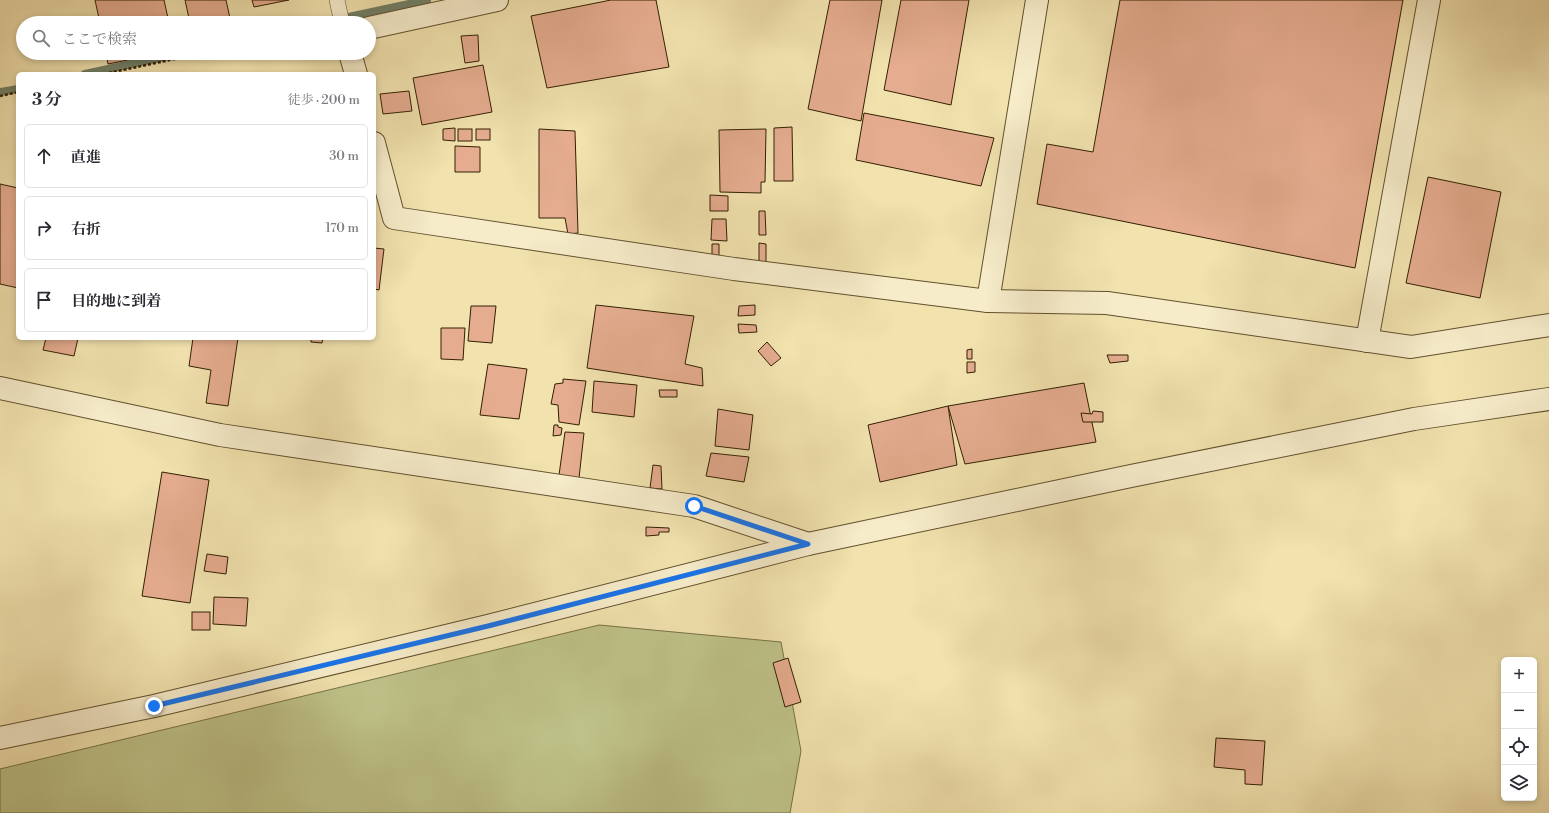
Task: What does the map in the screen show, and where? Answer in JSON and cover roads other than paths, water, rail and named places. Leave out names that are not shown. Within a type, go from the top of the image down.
[{"type":"street","points":[[376,26],[497,0]]},
{"type":"street","points":[[988,301],[1037,0]]},
{"type":"street","points":[[1367,341],[1429,0]]},
{"type":"street","points":[[352,60],[355,72]]},
{"type":"street","points":[[376,150],[394,218],[734,269],[988,301],[1107,303],[1411,347],[1549,325]]},
{"type":"street","points":[[0,388],[220,435],[694,506],[808,544]]},
{"type":"street","points":[[0,738],[178,701],[488,626],[808,544],[1130,476],[1414,419],[1549,399]]},
{"type":"lane","points":[[337,0],[340,16]]},
{"type":"waterway","points":[[353,16],[427,0]]},
{"type":"waterway","points":[[94,72],[150,60]]},
{"type":"waterway","points":[[0,92],[16,89]]}]
